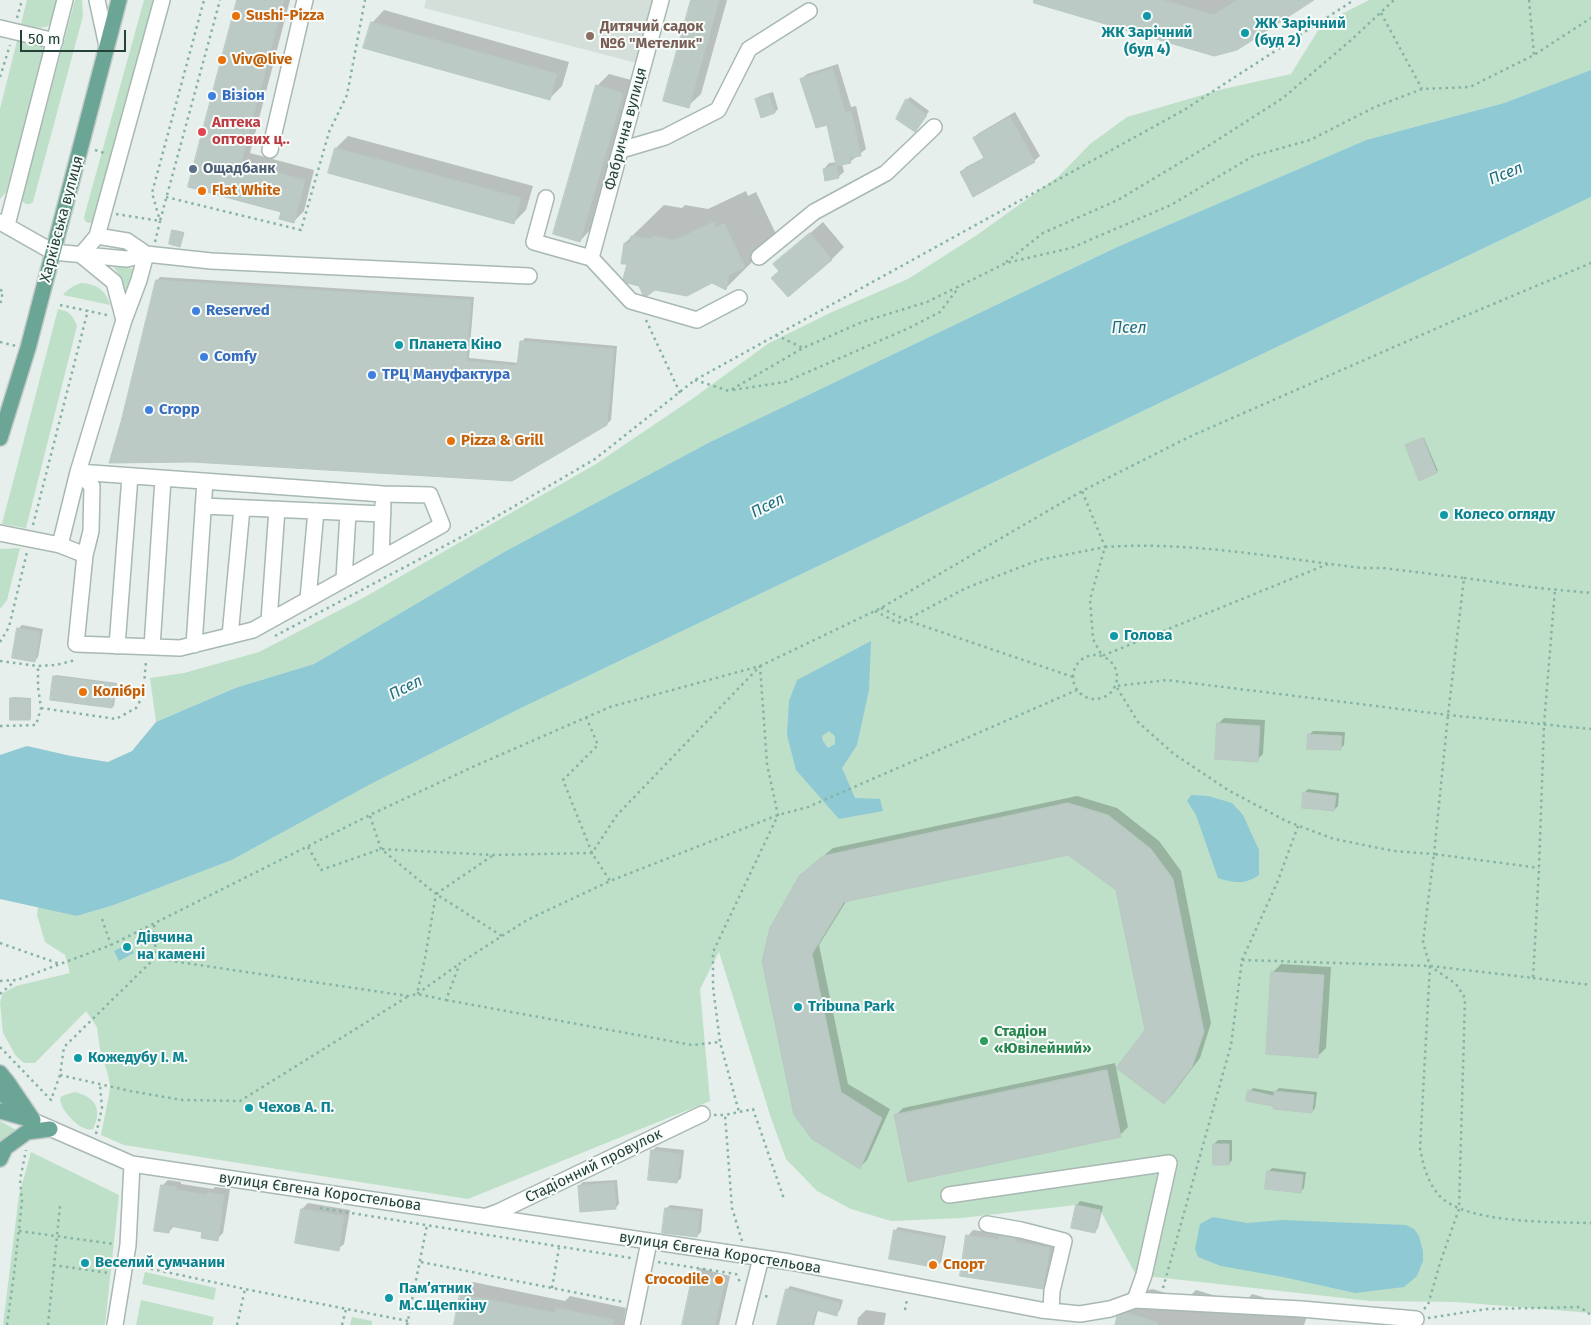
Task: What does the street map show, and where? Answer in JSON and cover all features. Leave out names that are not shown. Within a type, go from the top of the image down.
[{"type":"main road","name":"Харківська вулиця","points":[[0,438],[28,348],[120,0]]},
{"type":"main road","points":[[0,1073],[33,1120]]},
{"type":"main road","points":[[0,1092],[33,1120]]},
{"type":"main road","points":[[0,1111],[33,1120]]},
{"type":"main road","points":[[0,1159],[4,1148],[27,1132],[50,1129]]},
{"type":"street","points":[[65,0],[3,224],[53,252],[127,259],[146,254],[211,261],[530,276]]},
{"type":"street","points":[[97,0],[107,46]]},
{"type":"street","points":[[81,254],[97,236],[162,0]]},
{"type":"street","points":[[270,150],[305,0]]},
{"type":"street","name":"Фабрична вулиця","points":[[591,258],[661,0]]},
{"type":"street","points":[[621,150],[665,138],[718,110],[749,49],[810,11]]},
{"type":"street","points":[[0,28],[55,41]]},
{"type":"street","points":[[759,257],[814,212],[886,173],[934,127]]},
{"type":"street","points":[[546,198],[534,242],[591,258],[631,301],[697,320],[739,298]]},
{"type":"street","points":[[97,236],[127,241],[146,254]]},
{"type":"street","points":[[81,254],[114,282],[124,320]]},
{"type":"street","points":[[60,545],[78,472],[146,254]]},
{"type":"street","points":[[78,472],[383,494],[430,495],[442,525],[253,630],[180,648],[76,644],[85,555],[91,531],[92,486],[78,472]]},
{"type":"street","points":[[117,646],[130,476]]},
{"type":"street","points":[[152,647],[163,478]]},
{"type":"street","points":[[194,645],[205,481]]},
{"type":"street","points":[[381,558],[383,494]]},
{"type":"street","points":[[203,506],[383,514]]},
{"type":"street","points":[[230,636],[242,508]]},
{"type":"street","points":[[269,622],[277,510]]},
{"type":"street","points":[[308,599],[316,511]]},
{"type":"street","points":[[344,578],[348,513]]},
{"type":"street","points":[[0,533],[60,545],[85,555]]},
{"type":"street","name":"Стадіонний провулок","points":[[485,1217],[702,1114]]},
{"type":"street","name":"вулиця Євгена Коростельова","points":[[33,1120],[132,1164],[761,1258],[1051,1311],[1080,1314],[1110,1309],[1135,1300],[1302,1309],[1416,1320]]},
{"type":"street","points":[[948,1195],[1169,1163],[1144,1275],[1135,1300]]},
{"type":"street","points":[[115,1325],[128,1270],[132,1164]]},
{"type":"street","points":[[987,1224],[1064,1241],[1052,1291],[1051,1311]]},
{"type":"street","points":[[632,1325],[649,1242]]},
{"type":"street","points":[[744,1325],[761,1258]]},
{"type":"path","points":[[160,221],[152,193],[204,0]]},
{"type":"path","points":[[160,221],[220,0]]},
{"type":"path","points":[[166,197],[301,230],[329,132],[347,95],[364,0]]},
{"type":"path","points":[[267,640],[465,535],[595,459],[696,380],[1184,110],[1354,0]]},
{"type":"path","points":[[729,391],[803,348],[862,322],[926,302],[1006,262],[1043,233],[1118,200],[1283,98],[1394,0]]},
{"type":"path","points":[[1529,0],[1534,55]]},
{"type":"path","points":[[1381,13],[1422,88]]},
{"type":"path","points":[[1006,262],[1071,248],[1171,204],[1253,156],[1310,140],[1375,107],[1422,88],[1470,87],[1534,55],[1591,18]]},
{"type":"path","points":[[81,146],[104,153],[102,162]]},
{"type":"path","points":[[114,214],[160,221]]},
{"type":"path","points":[[0,981],[17,980],[111,945],[370,816],[477,765],[610,707],[760,666],[881,608],[1082,491],[1189,437],[1467,315],[1591,263]]},
{"type":"path","points":[[696,380],[729,391],[785,382],[909,328],[940,312],[959,285]]},
{"type":"path","points":[[0,290],[3,291],[0,305]]},
{"type":"path","points":[[631,301],[644,316],[680,393]]},
{"type":"path","points":[[0,642],[10,627],[29,540],[88,310],[60,305]]},
{"type":"path","points":[[776,335],[803,348]]},
{"type":"path","points":[[1082,491],[1105,547],[1090,599],[1092,639],[1102,656],[1113,665],[1117,678],[1116,686],[1107,696],[1094,700],[1082,695],[1074,684],[1074,670],[1082,660],[1095,655],[1102,656],[1328,564]]},
{"type":"path","points":[[875,611],[898,623],[966,588],[1039,560],[1105,547],[1137,544],[1201,548],[1591,593]]},
{"type":"path","points":[[1464,578],[1423,942],[1430,966],[1420,1148],[1426,1174],[1438,1195],[1459,1209],[1484,1216],[1515,1220],[1591,1223]]},
{"type":"path","points":[[1534,978],[1544,725],[1555,589]]},
{"type":"path","points":[[881,608],[906,620],[1073,677]]},
{"type":"path","points":[[0,661],[38,666],[56,666],[76,660],[76,644]]},
{"type":"path","points":[[41,708],[116,720],[136,708],[143,696],[146,661]]},
{"type":"path","points":[[0,726],[36,725],[41,708],[38,666]]},
{"type":"path","points":[[739,1112],[720,1042],[713,987],[713,952],[778,815],[768,764],[760,666]]},
{"type":"path","points":[[592,853],[617,815],[760,666]]},
{"type":"path","points":[[1116,686],[1167,680],[1448,715],[1591,729]]},
{"type":"path","points":[[1116,686],[1138,722],[1174,754],[1228,790],[1286,821],[1334,840],[1394,852],[1434,854],[1539,868]]},
{"type":"path","points":[[60,1075],[182,1100],[240,1101],[408,996],[417,994],[460,963],[527,920],[610,881],[778,815],[808,807],[857,784],[1077,690]]},
{"type":"path","points":[[586,717],[598,745],[563,780],[592,853],[610,881]]},
{"type":"path","points":[[370,816],[381,849],[436,894],[502,936]]},
{"type":"path","points":[[1162,1288],[1231,1045],[1242,960],[1277,883],[1298,826]]},
{"type":"path","points":[[308,846],[321,870],[381,849],[493,855],[592,853]]},
{"type":"path","points":[[417,994],[436,894],[493,855]]},
{"type":"path","points":[[102,919],[111,945]]},
{"type":"path","points":[[0,1047],[51,1100],[60,1075],[64,1047],[156,957],[154,925]]},
{"type":"path","points":[[0,943],[62,964]]},
{"type":"path","points":[[156,957],[172,961],[408,996]]},
{"type":"path","points":[[1242,960],[1430,966],[1591,985]]},
{"type":"path","points":[[446,1000],[460,963]]},
{"type":"path","points":[[1416,1320],[1428,1305],[1459,1209],[1465,998],[1456,984],[1430,966]]},
{"type":"path","points":[[0,994],[17,980]]},
{"type":"path","points":[[417,994],[692,1045],[720,1042]]},
{"type":"path","points":[[97,1132],[102,1108],[100,1084]]},
{"type":"path","points":[[732,1208],[725,1115],[753,1109],[784,1200]]},
{"type":"path","points":[[7,1325],[22,1201],[20,1180],[27,1144]]},
{"type":"path","points":[[48,1325],[60,1206]]},
{"type":"path","points":[[318,1208],[736,1274],[743,1289],[771,1297]]},
{"type":"path","points":[[407,1325],[427,1226]]},
{"type":"path","points":[[19,1231],[128,1245]]},
{"type":"path","points":[[552,1288],[559,1247]]},
{"type":"path","points":[[421,1262],[636,1305]]},
{"type":"path","points":[[53,1265],[128,1270],[244,1289],[408,1321]]},
{"type":"path","points":[[237,1325],[244,1289]]},
{"type":"path","points":[[1416,1320],[1497,1309],[1580,1307],[1591,1315]]},
{"type":"path","points":[[342,1325],[346,1309]]},
{"type":"shaded area","name":"Дитячий садок №6 \"Метелик\"","points":[[426,0],[657,0],[641,64],[424,8]]},
{"type":"green space","points":[[27,0],[61,0],[58,13],[52,24],[44,27],[34,27],[21,24]]},
{"type":"green space","points":[[75,0],[82,0],[83,16],[33,202],[26,204],[22,199]]},
{"type":"green space","points":[[144,0],[156,0],[94,222],[88,223],[84,217]]},
{"type":"green space","points":[[1369,0],[1591,0],[1591,70],[1504,103],[1366,140],[1117,247],[710,442],[504,552],[314,664],[235,688],[156,722],[150,678],[184,673],[259,652],[363,598],[596,464],[692,399],[769,343],[832,312],[908,279],[977,235],[1059,176],[1090,144],[1127,117],[1223,89],[1291,74],[1322,24]]},
{"type":"green space","points":[[19,33],[39,43],[42,46],[44,55],[6,192],[0,199],[0,109]]},
{"type":"green space","points":[[1591,197],[1591,1313],[1456,1302],[1370,1301],[1155,1277],[1135,1273],[1100,1210],[1076,1205],[962,1218],[891,1221],[851,1209],[817,1191],[786,1159],[771,1118],[719,952],[700,989],[710,1101],[468,1199],[124,1145],[101,1135],[110,1085],[100,1049],[97,1027],[86,1011],[35,1063],[24,1063],[16,1056],[3,1033],[0,1002],[3,993],[16,986],[70,973],[65,955],[45,942],[37,915],[38,906],[77,916],[114,905],[232,860],[369,785],[519,709]]},
{"type":"green space","points":[[112,265],[133,269],[127,293],[121,277]]},
{"type":"green space","points":[[82,283],[93,285],[104,292],[110,305],[63,295],[67,290]]},
{"type":"green space","points":[[58,309],[70,314],[77,326],[26,528],[2,524]]},
{"type":"green space","points":[[20,548],[7,600],[0,609],[0,549]]},
{"type":"green space","points":[[74,1092],[87,1097],[95,1104],[97,1115],[93,1129],[83,1128],[72,1120],[61,1104],[60,1099],[62,1096]]},
{"type":"green space","points":[[0,1121],[20,1132],[0,1147]]},
{"type":"green space","points":[[31,1152],[119,1195],[105,1325],[3,1325],[19,1195]]},
{"type":"green space","points":[[145,1272],[216,1288],[214,1300],[142,1284]]},
{"type":"green space","points":[[141,1300],[214,1317],[212,1325],[136,1325]]},
{"type":"green space","points":[[352,1317],[372,1321],[372,1325],[350,1325]]},
{"type":"water","name":"Псел","points":[[1591,70],[1591,197],[519,709],[369,785],[232,860],[114,905],[77,916],[0,899],[0,755],[27,746],[108,762],[132,751],[156,722],[235,688],[314,664],[504,552],[710,442],[1117,247],[1366,140],[1504,103]]},
{"type":"water","points":[[871,641],[869,690],[857,745],[842,768],[855,798],[880,799],[883,811],[839,819],[796,770],[787,735],[789,701],[797,680]],"holes":[[[829,731],[835,736],[835,744],[828,748],[822,736]]]},
{"type":"water","points":[[1191,795],[1208,796],[1232,803],[1243,815],[1259,850],[1259,875],[1244,882],[1218,878],[1196,815],[1187,801]]},
{"type":"water","points":[[129,943],[134,953],[119,961],[114,951]]},
{"type":"water","points":[[1213,1217],[1247,1223],[1282,1220],[1406,1225],[1414,1229],[1419,1236],[1423,1251],[1423,1261],[1417,1276],[1404,1287],[1355,1293],[1221,1266],[1198,1257],[1195,1249],[1200,1224]]},
{"type":"building","points":[[237,0],[284,0],[241,163],[305,180],[294,223],[279,219],[281,212],[188,187]]},
{"type":"building","points":[[691,0],[719,0],[689,108],[663,101]]},
{"type":"building","points":[[1034,0],[1162,0],[1214,15],[1237,0],[1314,0],[1237,50],[1214,56],[1034,3]]},
{"type":"building","points":[[371,22],[557,74],[550,100],[363,48]]},
{"type":"building","points":[[833,69],[845,112],[851,111],[861,156],[850,158],[851,163],[836,166],[839,178],[825,181],[823,169],[836,165],[827,125],[816,128],[800,79]]},
{"type":"building","points":[[596,85],[623,93],[580,242],[553,234]]},
{"type":"building","points":[[769,95],[775,113],[761,118],[755,99]]},
{"type":"building","points":[[906,99],[927,115],[915,132],[896,119]]},
{"type":"building","points":[[1010,117],[1035,162],[973,197],[960,172],[984,158],[973,138]]},
{"type":"building","points":[[335,148],[521,198],[514,224],[328,173]]},
{"type":"building","points":[[714,222],[716,227],[724,223],[745,267],[729,275],[726,290],[712,283],[687,296],[655,290],[647,296],[643,295],[639,286],[627,283],[623,279],[627,264],[621,264],[624,243],[630,244],[631,236],[651,239],[652,236],[675,240]]},
{"type":"building","points":[[172,230],[184,233],[180,247],[169,244]]},
{"type":"building","points":[[810,233],[832,260],[788,297],[771,278],[779,271],[773,264]]},
{"type":"building","name":"ТРЦ Мануфактура","points":[[156,280],[471,300],[466,361],[517,366],[520,341],[614,349],[607,425],[512,481],[192,462],[109,463]]},
{"type":"building","points":[[1423,438],[1437,473],[1419,481],[1405,445]]},
{"type":"building","points":[[17,628],[40,632],[35,662],[12,658]]},
{"type":"building","name":"Колібрі","points":[[53,676],[116,684],[112,708],[50,700]]},
{"type":"building","points":[[10,698],[30,699],[30,720],[10,720]]},
{"type":"building","points":[[1217,723],[1260,726],[1258,762],[1215,759]]},
{"type":"building","points":[[1308,734],[1342,736],[1341,750],[1307,749]]},
{"type":"building","points":[[1303,792],[1336,796],[1334,811],[1302,808]]},
{"type":"building","points":[[1068,803],[1108,815],[1151,849],[1173,879],[1204,1032],[1192,1067],[1164,1104],[1116,1068],[1145,1030],[1116,890],[1068,855],[844,902],[812,954],[841,1092],[882,1118],[860,1169],[812,1139],[794,1115],[762,961],[770,928],[799,876],[823,856]]},
{"type":"building","points":[[1271,972],[1324,975],[1318,1058],[1266,1054]]},
{"type":"building","points":[[1107,1070],[1121,1137],[908,1182],[894,1115]]},
{"type":"building","points":[[1248,1090],[1274,1096],[1274,1091],[1314,1095],[1312,1113],[1273,1109],[1273,1106],[1246,1101]]},
{"type":"building","points":[[1213,1144],[1229,1144],[1229,1165],[1213,1165]]},
{"type":"building","points":[[651,1150],[681,1154],[677,1183],[648,1180]]},
{"type":"building","points":[[1267,1171],[1303,1175],[1301,1193],[1265,1189]]},
{"type":"building","points":[[614,1183],[616,1209],[580,1212],[578,1186]]},
{"type":"building","points":[[161,1185],[176,1187],[176,1190],[207,1195],[208,1192],[224,1195],[218,1241],[201,1238],[202,1232],[170,1226],[169,1233],[154,1231]]},
{"type":"building","points":[[1076,1205],[1100,1210],[1095,1233],[1071,1228]]},
{"type":"building","points":[[665,1208],[700,1212],[697,1237],[662,1233]]},
{"type":"building","points":[[301,1209],[344,1216],[339,1251],[295,1243]]},
{"type":"building","points":[[894,1230],[943,1239],[938,1268],[889,1259]]},
{"type":"building","points":[[966,1235],[998,1240],[1000,1236],[1015,1238],[1015,1242],[1050,1248],[1043,1289],[960,1276]]},
{"type":"building","points":[[693,1274],[725,1282],[715,1325],[682,1325]]},
{"type":"building","points":[[786,1289],[840,1303],[837,1316],[816,1310],[812,1325],[777,1325]]},
{"type":"building","points":[[460,1294],[555,1313],[556,1308],[614,1320],[613,1325],[454,1325]]},
{"type":"building","points":[[1127,1313],[1157,1322],[1157,1325],[1115,1325],[1117,1316]]},
{"type":"place","name":"Sushi-Pizza","points":[[236,16]]},
{"type":"place","name":"ЖК Зарічний (буд 4)","points":[[1147,16]]},
{"type":"place","name":"ЖК Зарічний (буд 2)","points":[[1245,33]]},
{"type":"place","name":"Дитячий садок №6 \"Метелик\"","points":[[590,36]]},
{"type":"place","name":"Viv@live","points":[[222,60]]},
{"type":"place","name":"Візіон","points":[[212,96]]},
{"type":"place","name":"Аптека оптових ц..","points":[[202,132]]},
{"type":"place","name":"Ощадбанк","points":[[193,169]]},
{"type":"place","name":"Flat White","points":[[202,191]]},
{"type":"place","name":"Reserved","points":[[196,311]]},
{"type":"place","name":"Планета Кіно","points":[[399,345]]},
{"type":"place","name":"Comfy","points":[[204,357]]},
{"type":"place","name":"ТРЦ Мануфактура","points":[[372,375]]},
{"type":"place","name":"Cropp","points":[[149,410]]},
{"type":"place","name":"Pizza & Grill","points":[[451,441]]},
{"type":"place","name":"Колесо огляду","points":[[1444,515]]},
{"type":"place","name":"Голова","points":[[1114,636]]},
{"type":"place","name":"Колібрі","points":[[83,692]]},
{"type":"place","name":"Дівчина на камені","points":[[127,947]]},
{"type":"place","name":"Tribuna Park","points":[[798,1007]]},
{"type":"place","name":"Стадіон «Ювілейний»","points":[[984,1041]]},
{"type":"place","name":"Кожедубу І. М.","points":[[78,1058]]},
{"type":"place","name":"Чехов А. П.","points":[[249,1108]]},
{"type":"place","name":"Веселий сумчанин","points":[[85,1263]]},
{"type":"place","name":"Спорт","points":[[933,1265]]},
{"type":"place","name":"Crocodile","points":[[719,1280]]},
{"type":"place","name":"Пам’ятник М.С.Щепкіну","points":[[389,1298]]}]
